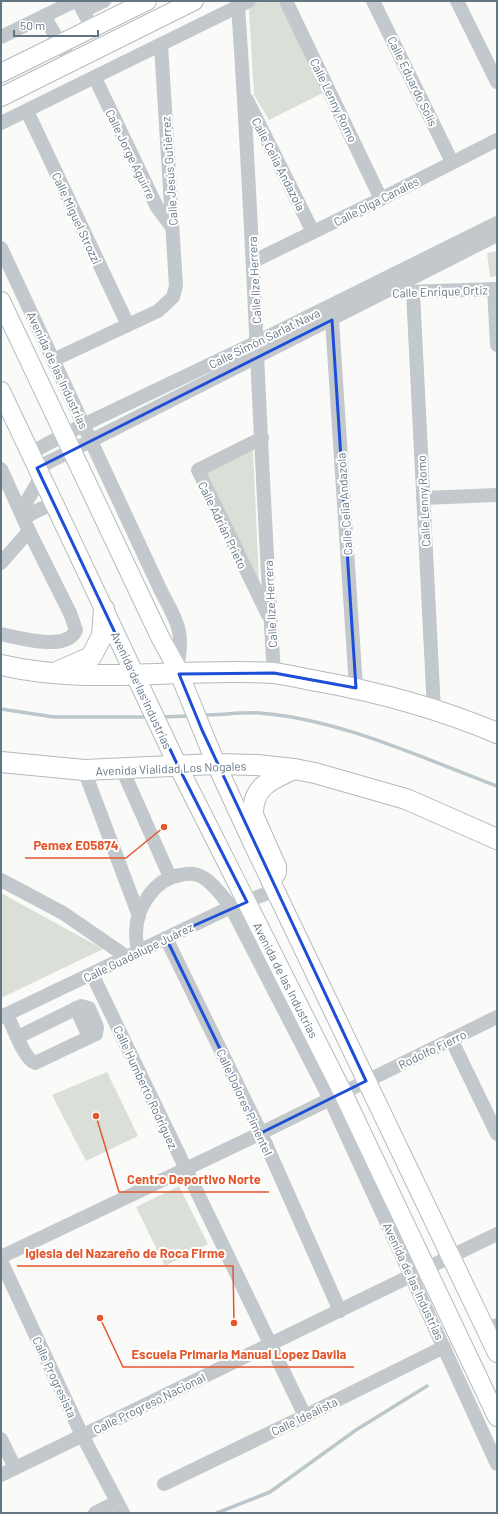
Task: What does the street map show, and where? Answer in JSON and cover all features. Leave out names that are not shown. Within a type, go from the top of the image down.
[{"type":"highway","points":[[56,673],[91,657],[102,636],[104,609]]},
{"type":"highway","points":[[1,665],[25,670],[56,673],[136,676],[178,671],[274,674],[356,688],[434,711],[494,731]]},
{"type":"highway","name":"Avenida Vialidad Los Nogales","points":[[1,762],[84,770],[216,764],[257,765],[294,769],[315,773],[406,799],[497,839]]},
{"type":"highway","points":[[274,885],[276,867],[253,815],[252,807],[255,796],[261,788],[271,780],[294,769]]},
{"type":"main road","points":[[1,73],[145,1]]},
{"type":"main road","points":[[1,97],[194,1]]},
{"type":"main road","name":"Avenida de las Industrias","points":[[1,301],[160,637],[178,671],[216,764],[450,1258],[491,1328],[497,1353]]},
{"type":"main road","name":"Avenida de las Industrias","points":[[3,402],[36,466],[136,676],[178,766],[239,905],[336,1096],[419,1273],[497,1417]]},
{"type":"street","points":[[1,37],[44,16],[78,4],[104,1]]},
{"type":"street","name":"Calle Lenny Romo","points":[[286,1],[381,199]]},
{"type":"street","name":"Calle Eduardo Solís","points":[[373,1],[452,162]]},
{"type":"street","points":[[457,1],[497,82]]},
{"type":"street","points":[[78,4],[92,28]]},
{"type":"street","points":[[1,123],[244,4]]},
{"type":"street","name":"Calle Ilze Herrera","points":[[244,4],[244,95],[254,261],[257,358],[274,674]]},
{"type":"street","points":[[44,16],[71,62]]},
{"type":"street","name":"Calle Jesús Gutiérrez","points":[[128,325],[158,311],[172,298],[176,286],[161,45]]},
{"type":"street","name":"Calle Jorge Aguirre","points":[[95,78],[157,207],[172,227]]},
{"type":"street","name":"Calle Celia Andazola","points":[[244,95],[313,232]]},
{"type":"street","name":"Calle Miguel Strozzi","points":[[27,111],[128,325]]},
{"type":"street","name":"Calle Olga Canales","points":[[254,261],[497,140]]},
{"type":"street","name":"Calle Simón Sarlat Nava","points":[[36,466],[64,435],[257,342],[497,223]]},
{"type":"street","name":"Calle Simón Sarlat Nava","points":[[36,466],[72,452],[497,235]]},
{"type":"street","name":"Avenida de las Industrias","points":[[1,248],[160,590],[176,620],[181,647],[178,671]]},
{"type":"street","points":[[496,289],[497,344]]},
{"type":"street","name":"Calle Enrique Ortiz","points":[[382,293],[496,289]]},
{"type":"street","name":"Calle Lenny Romo","points":[[413,292],[434,711]]},
{"type":"street","name":"Calle Celia Andazola","points":[[332,320],[356,688]]},
{"type":"street","points":[[53,360],[128,325]]},
{"type":"street","name":"Calle Adrián Prieto","points":[[262,438],[198,470],[270,621]]},
{"type":"street","points":[[25,521],[36,466]]},
{"type":"street","points":[[1,469],[70,613],[76,630],[68,639],[56,642],[1,634]]},
{"type":"street","points":[[423,498],[497,495]]},
{"type":"street","points":[[1,563],[25,521],[32,512],[42,507],[54,505]]},
{"type":"street","points":[[122,769],[170,877]]},
{"type":"street","points":[[84,770],[139,916]]},
{"type":"street","points":[[1,880],[63,913],[132,954],[139,916],[145,902],[154,888],[170,877],[186,874],[204,878],[239,905]]},
{"type":"street","name":"Calle Guadalupe Juárez","points":[[4,1016],[132,954],[239,905],[274,885]]},
{"type":"street","name":"Calle Dolores Pimentel","points":[[166,938],[261,1133],[340,1311]]},
{"type":"street","name":"Calle Humberto Rodríguez","points":[[92,974],[184,1169],[305,1416]]},
{"type":"street","points":[[4,1016],[18,1037],[28,1059],[35,1063],[89,1037],[76,1008],[18,1037]]},
{"type":"street","name":"Rodolfo Fierro","points":[[366,1081],[497,1017]]},
{"type":"street","points":[[451,1039],[497,1134]]},
{"type":"street","points":[[1,1257],[261,1133],[366,1081]]},
{"type":"street","name":"Calle Progreso Nacional","points":[[1,1474],[497,1234]]},
{"type":"street","name":"Calle Progresista","points":[[1,1261],[82,1436],[120,1508]]},
{"type":"street","name":"Avenida de las Industrias","points":[[419,1273],[444,1347],[497,1464]]},
{"type":"street","name":"Calle Idealista","points":[[164,1484],[444,1347]]},
{"type":"street","points":[[1,1439],[15,1468]]},
{"type":"street","points":[[95,1513],[120,1508]]},
{"type":"highlighted area","points":[[332,320],[356,688],[274,673],[179,674],[202,730],[366,1081],[261,1133],[166,938],[247,902],[178,766],[37,468]]},
{"type":"shaded area","points":[[259,1],[281,1],[325,92],[269,120],[254,95],[249,11],[251,5]]},
{"type":"shaded area","points":[[497,251],[497,276],[490,277],[487,253]]},
{"type":"shaded area","points":[[253,450],[259,581],[207,473]]},
{"type":"shaded area","points":[[1,893],[103,949],[1,998]]},
{"type":"shaded area","points":[[107,1072],[138,1136],[86,1161],[52,1095]]},
{"type":"shaded area","points":[[179,1186],[208,1244],[165,1266],[136,1207]]},
{"type":"waterway","points":[[1,709],[54,717],[150,717]]},
{"type":"waterway","points":[[202,715],[259,713],[320,723],[380,741],[497,786]]},
{"type":"waterway","points":[[160,717],[190,716]]},
{"type":"waterway","points":[[217,1513],[270,1492],[356,1430],[427,1386]]},
{"type":"place","name":"Pemex E05874","points":[[164,827]]},
{"type":"place","name":"Centro Deportivo Norte","points":[[96,1116]]},
{"type":"place","name":"Escuela Primaria Manual Lopez Davila","points":[[100,1318]]},
{"type":"place","name":"Iglesia del Nazareño de Roca Firme","points":[[234,1323]]}]
